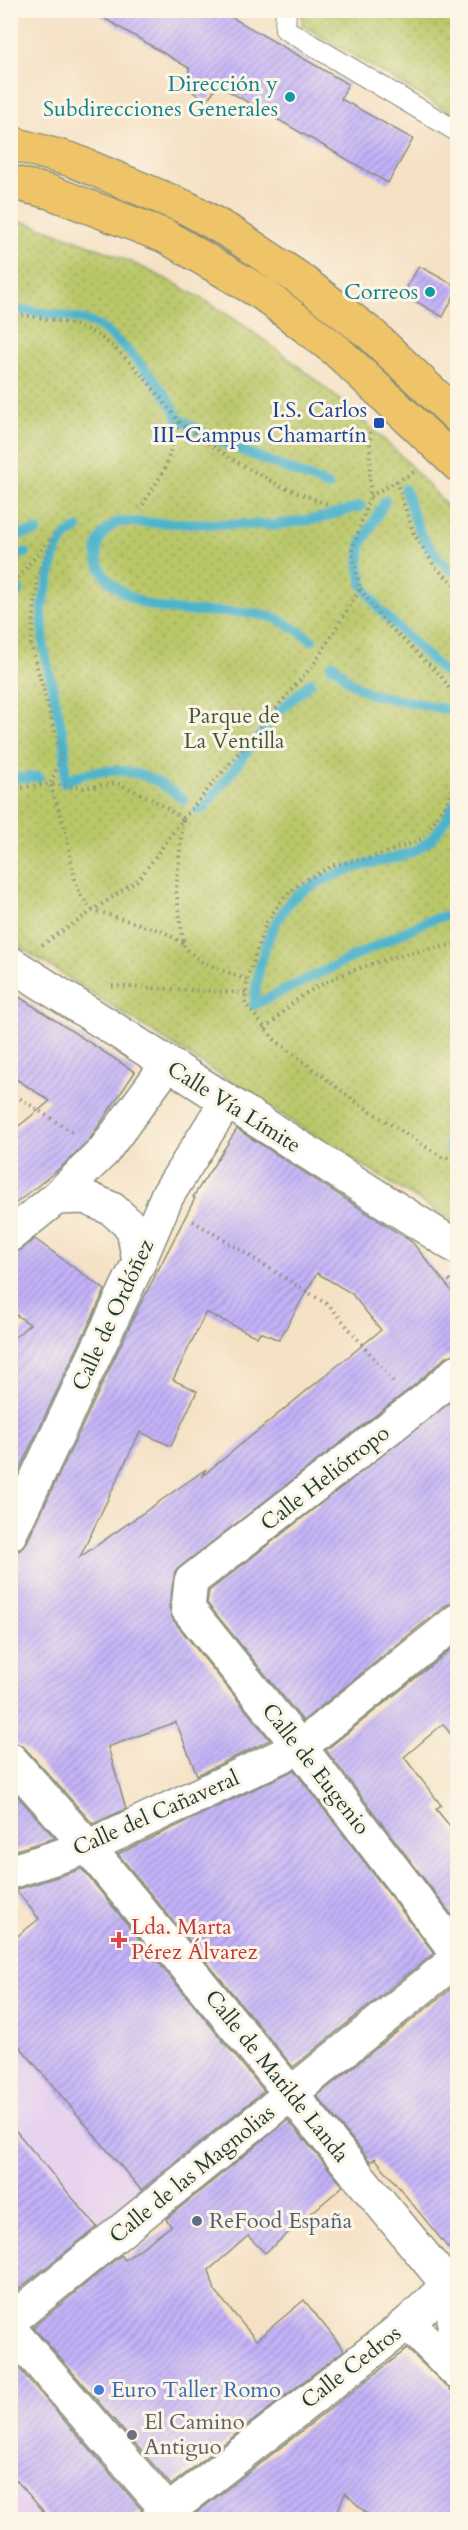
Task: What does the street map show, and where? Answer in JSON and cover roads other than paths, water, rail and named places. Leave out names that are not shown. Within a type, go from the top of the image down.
[{"type":"main road","points":[[10,143],[72,160],[187,208],[233,234],[298,278],[372,335],[458,417]]},
{"type":"main road","points":[[10,182],[50,192],[165,236],[263,294],[336,350],[443,462]]},
{"type":"street","name":"Calle Vía Límite","points":[[23,956],[167,1065],[226,1102],[451,1261]]},
{"type":"street","points":[[10,1235],[56,1198],[103,1152],[167,1065]]},
{"type":"street","name":"Calle de Ordóñez","points":[[10,1534],[139,1262],[167,1196],[226,1102]]},
{"type":"street","points":[[56,1198],[85,1197],[112,1209],[133,1228],[139,1262]]},
{"type":"street","name":"Calle Heliótropo","points":[[191,1581],[424,1401],[458,1371]]},
{"type":"street","name":"Calle de Eugenio","points":[[191,1581],[188,1609],[300,1747],[458,1956]]},
{"type":"street","name":"Calle del Cañaveral","points":[[10,1872],[88,1847],[300,1747],[458,1620]]},
{"type":"street","name":"Calle de Matilde Landa","points":[[10,1759],[88,1847],[291,2093],[453,2283]]},
{"type":"street","name":"Calle de las Magnolias","points":[[10,2321],[458,1956]]},
{"type":"street","name":"Calle Cedros","points":[[167,2517],[408,2323],[453,2283]]},
{"type":"street","points":[[408,2323],[458,2373]]},
{"type":"street","points":[[10,2329],[167,2517]]},
{"type":"lane","points":[[286,10],[285,29],[458,132]]},
{"type":"waterway","points":[[10,309],[67,316],[96,325],[107,332],[143,367],[165,394],[178,418],[214,439],[329,486]]},
{"type":"waterway","points":[[405,489],[413,516],[429,547],[458,576]]},
{"type":"waterway","points":[[385,501],[361,545],[359,565],[363,585],[379,609],[458,686]]},
{"type":"waterway","points":[[312,640],[295,628],[263,615],[172,610],[137,601],[121,591],[104,575],[98,560],[98,543],[106,531],[118,522],[275,525],[321,518],[361,506]]},
{"type":"waterway","points":[[65,781],[65,744],[44,649],[42,608],[59,546],[67,535],[78,528]]},
{"type":"waterway","points":[[10,537],[37,531]]},
{"type":"waterway","points":[[10,557],[26,553]]},
{"type":"waterway","points":[[10,601],[19,591]]},
{"type":"waterway","points":[[331,667],[333,664],[349,681],[370,694],[450,710]]},
{"type":"waterway","points":[[198,810],[204,808],[276,714],[311,682]]},
{"type":"waterway","points":[[64,783],[74,777],[94,772],[131,772],[153,779],[184,800]]},
{"type":"waterway","points":[[10,778],[39,777]]},
{"type":"waterway","points":[[254,1005],[264,951],[274,926],[289,903],[311,886],[331,877],[358,867],[405,855],[422,846],[438,831],[458,798]]},
{"type":"waterway","points":[[254,1005],[427,921],[458,912]]},
{"type":"waterway","points":[[449,1149],[458,1111]]},
{"type":"place","name":"Dirección y Subdirecciones Generales","points":[[290,97]]},
{"type":"place","name":"Correos","points":[[430,292]]},
{"type":"place","name":"I.S. Carlos III-Campus Chamartín","points":[[379,423]]},
{"type":"place","name":"Lda. Marta Pérez Álvarez","points":[[119,1940]]},
{"type":"place","name":"ReFood España","points":[[197,2221]]},
{"type":"place","name":"Euro Taller Romo","points":[[99,2390]]},
{"type":"place","name":"El Camino Antiguo","points":[[132,2435]]},
{"type":"park label","name":"Parque de La Ventilla","points":[[234,728]]}]
